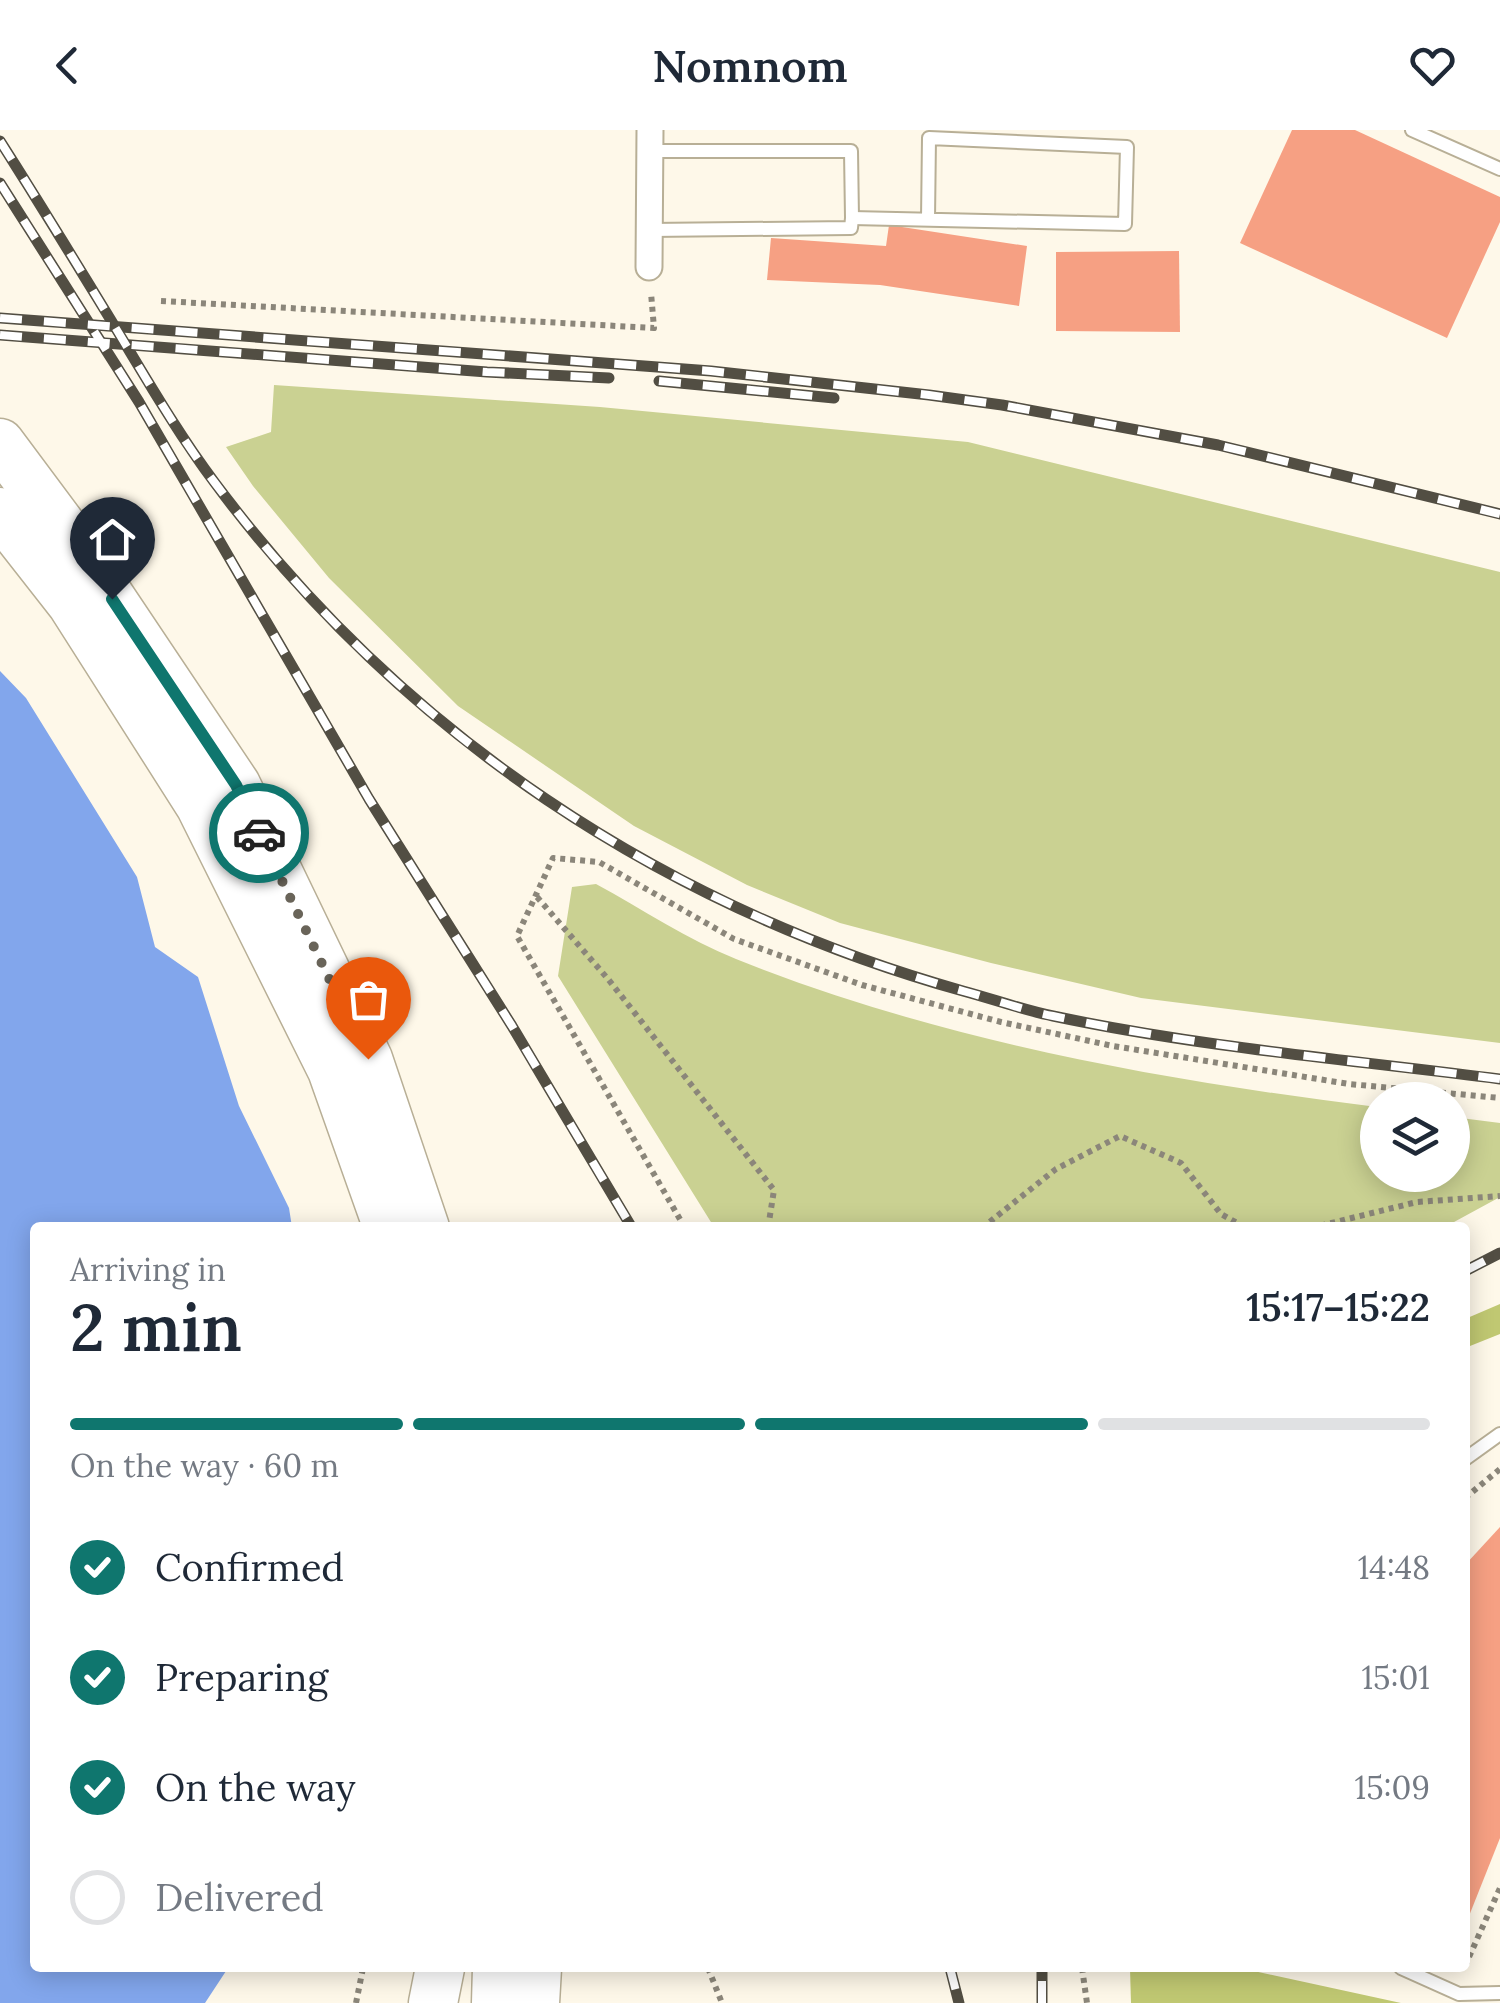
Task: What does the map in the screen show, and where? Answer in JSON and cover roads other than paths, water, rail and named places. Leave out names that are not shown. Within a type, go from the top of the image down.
[{"type":"highway","points":[[0,442],[70,537],[236,785],[368,1059],[423,1222]]},
{"type":"highway","points":[[0,512],[72,604],[200,805],[332,1070],[386,1222]]},
{"type":"highway","points":[[332,1070],[365,1222]]},
{"type":"highway","points":[[433,2003],[439,1972]]},
{"type":"highway","points":[[496,2003],[497,1972]]},
{"type":"highway","points":[[535,2003],[538,1972]]},
{"type":"highway","points":[[562,2003],[564,1972]]},
{"type":"street","points":[[648,267],[650,140]]},
{"type":"lane","points":[[1414,130],[1500,169]]},
{"type":"lane","points":[[852,218],[1125,224],[1127,147],[929,138],[928,219]]},
{"type":"lane","points":[[650,140],[851,151],[852,218],[851,228],[650,230]]},
{"type":"lane","points":[[1470,1455],[1500,1434]]},
{"type":"lane","points":[[1410,1972],[1459,1994],[1500,1993]]},
{"type":"water","points":[[0,671],[26,698],[137,877],[155,947],[198,977],[239,1106],[289,1208],[291,1222],[30,1222],[30,1972],[225,1972],[205,2003],[0,2003]]},
{"type":"railway","points":[[0,141],[187,443],[289,573],[369,656],[455,732],[547,800],[644,860],[746,911],[852,955],[1019,1008],[1164,1036],[1500,1079]]},
{"type":"railway","points":[[0,183],[139,402],[369,799],[512,1026],[628,1222]]},
{"type":"railway","points":[[0,318],[711,371],[929,395],[1218,445],[1500,514]]},
{"type":"railway","points":[[0,335],[609,378]]},
{"type":"railway","points":[[659,381],[834,398]]},
{"type":"railway","points":[[1470,1268],[1500,1253]]},
{"type":"railway","points":[[951,1972],[959,2003]]},
{"type":"railway","points":[[1042,1972],[1042,2003]]}]
